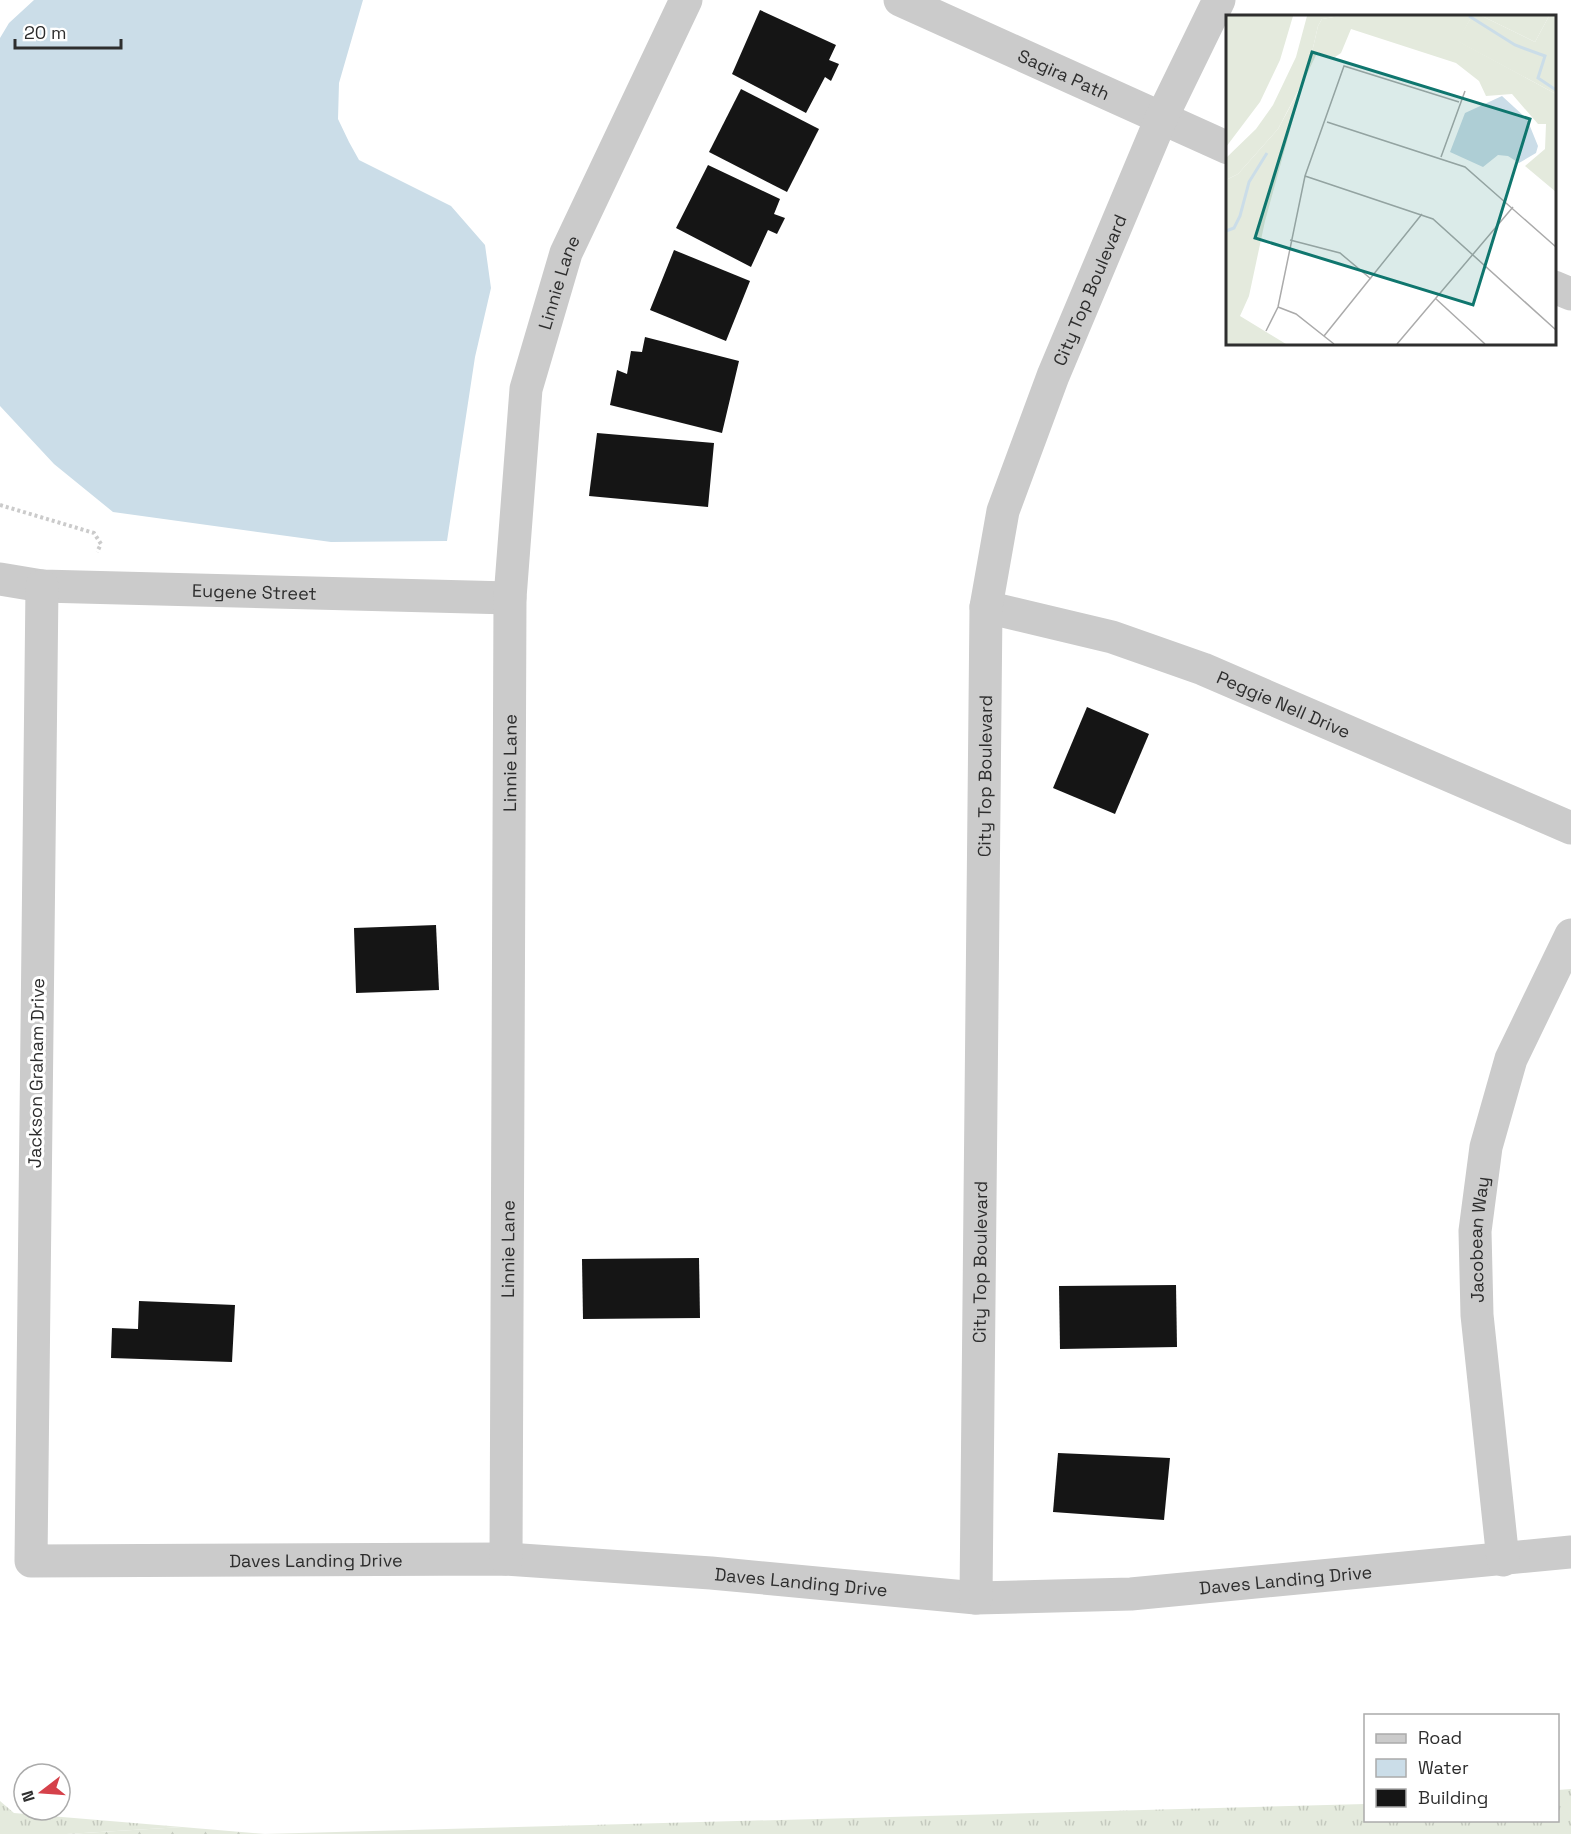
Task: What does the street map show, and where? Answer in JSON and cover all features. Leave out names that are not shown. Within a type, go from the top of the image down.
[{"type":"street","name":"Linnie Lane","points":[[506,1559],[510,598],[526,389],[566,253],[686,0]]},
{"type":"street","name":"Sagira Path","points":[[900,0],[1226,148]]},
{"type":"street","name":"City Top Boulevard","points":[[976,1598],[986,607],[1003,511],[1053,376],[1161,119],[1219,0]]},
{"type":"street","points":[[1556,288],[1571,294]]},
{"type":"street","name":"Eugene Street","points":[[0,579],[42,586],[510,598]]},
{"type":"street","name":"Jackson Graham Drive","points":[[31,1561],[42,586]]},
{"type":"street","name":"Peggie Nell Drive","points":[[986,607],[1112,637],[1203,669],[1571,828]]},
{"type":"street","name":"Jacobean Way","points":[[1503,1560],[1476,1315],[1475,1231],[1486,1147],[1511,1059],[1571,935]]},
{"type":"street","name":"Daves Landing Drive","points":[[31,1561],[506,1559],[711,1573],[976,1598],[1131,1594],[1571,1552]]},
{"type":"path","points":[[0,505],[94,533],[100,544],[96,556]]},
{"type":"green space","points":[[1571,1789],[1571,1834],[263,1834],[1364,1804],[1364,1822],[1559,1822],[1559,1790]]},
{"type":"green space","points":[[0,1801],[12,1811],[12,1822],[72,1822],[72,1818],[182,1827],[67,1834],[0,1834]]},
{"type":"green space","points":[[182,1827],[265,1834],[67,1834]]},
{"type":"water","points":[[34,0],[363,0],[339,83],[338,119],[349,142],[359,160],[451,206],[485,245],[491,288],[475,357],[447,541],[331,542],[113,512],[54,464],[0,406],[0,38],[9,23]]},
{"type":"building","points":[[760,10],[836,45],[829,60],[839,64],[831,81],[825,77],[806,113],[732,74]]},
{"type":"building","points":[[741,89],[819,129],[787,192],[709,152]]},
{"type":"building","points":[[708,165],[780,199],[774,214],[785,218],[777,234],[768,230],[751,267],[676,228]]},
{"type":"building","points":[[674,250],[750,281],[726,341],[650,310]]},
{"type":"building","points":[[645,337],[739,361],[722,433],[610,405],[617,370],[627,374],[631,351],[642,352]]},
{"type":"building","points":[[597,433],[714,443],[708,507],[589,496]]},
{"type":"building","points":[[1087,707],[1149,734],[1115,814],[1053,788]]},
{"type":"building","points":[[436,925],[439,990],[356,993],[354,928]]},
{"type":"building","points":[[699,1258],[700,1318],[583,1319],[582,1259]]},
{"type":"building","points":[[1176,1285],[1177,1347],[1060,1349],[1059,1286]]},
{"type":"building","points":[[139,1301],[235,1305],[232,1362],[111,1358],[112,1328],[138,1329]]},
{"type":"building","points":[[1058,1453],[1170,1458],[1164,1520],[1053,1512]]}]
